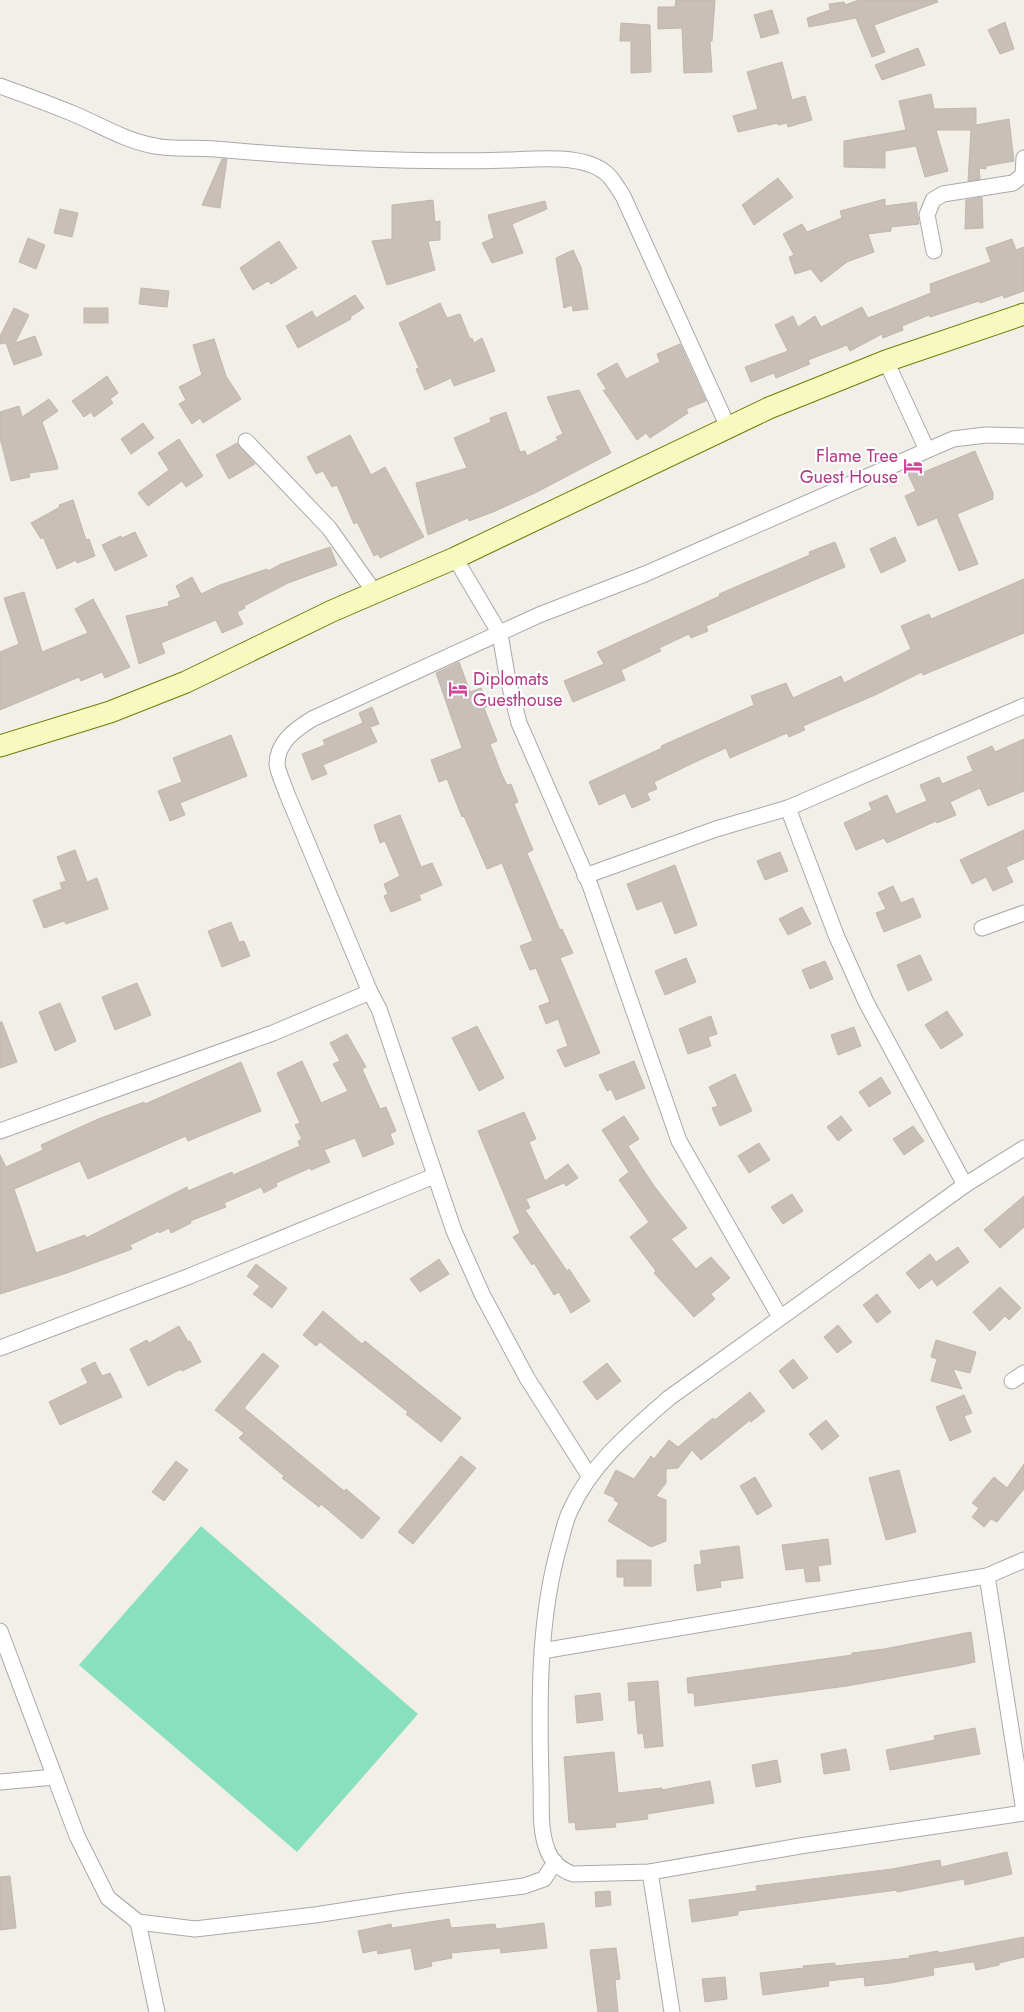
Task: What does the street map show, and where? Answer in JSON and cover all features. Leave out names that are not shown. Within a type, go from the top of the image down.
[{"type":"street","points":[[0,86],[74,114],[136,142],[154,146],[213,149],[255,154],[386,160],[453,162],[533,159],[566,160],[589,164],[600,169],[610,177],[623,196],[728,427]]},
{"type":"street","points":[[934,250],[927,216],[932,200],[943,194],[1013,183],[1023,175],[1024,158]]},
{"type":"street","points":[[0,746],[110,712],[186,682],[332,611],[455,558],[728,427],[815,389],[886,361],[1024,314]]},
{"type":"street","points":[[886,361],[927,450]]},
{"type":"street","points":[[590,1476],[526,1378],[482,1294],[454,1231],[434,1176],[380,1009],[370,992],[287,794],[277,764],[281,748],[293,731],[312,718],[539,616],[645,574],[953,439],[986,435],[1024,436]]},
{"type":"street","points":[[246,441],[329,528],[375,593]]},
{"type":"street","points":[[455,558],[500,634],[519,723],[585,876],[679,1141],[780,1317]]},
{"type":"street","points":[[585,876],[716,829],[788,808],[1024,706]]},
{"type":"street","points":[[788,808],[836,935],[866,1002],[965,1185]]},
{"type":"street","points":[[982,928],[1024,913]]},
{"type":"street","points":[[0,1131],[272,1033],[370,992]]},
{"type":"street","points":[[987,1576],[1024,1812],[800,1846],[650,1872],[573,1874],[562,1870],[547,1850],[543,1834],[540,1734],[542,1651],[553,1566],[569,1512],[590,1476],[625,1436],[669,1398],[965,1185],[1024,1148]]},
{"type":"street","points":[[0,1348],[190,1276],[434,1176]]},
{"type":"street","points":[[542,1651],[987,1576],[1024,1560]]},
{"type":"street","points":[[0,1631],[77,1836],[108,1898],[138,1922],[195,1929],[315,1915],[524,1886],[544,1879],[555,1862]]},
{"type":"street","points":[[0,1782],[55,1777]]},
{"type":"street","points":[[650,1872],[672,2012]]},
{"type":"street","points":[[138,1922],[157,2012]]},
{"type":"green space","points":[[201,1526],[418,1714],[297,1852],[79,1665]]},
{"type":"building","points":[[676,0],[715,0],[712,41],[710,41],[712,72],[684,73],[682,28],[658,29],[658,7],[675,7]]},
{"type":"building","points":[[859,0],[937,0],[938,2],[874,25],[885,52],[872,57],[856,18],[809,27],[807,18],[830,10],[829,4],[844,2],[845,5]]},
{"type":"building","points":[[772,10],[779,33],[761,38],[754,15]]},
{"type":"building","points":[[1005,22],[1014,49],[1000,54],[988,30]]},
{"type":"building","points":[[621,23],[650,25],[651,72],[631,73],[631,41],[620,41]]},
{"type":"building","points":[[918,48],[925,65],[882,80],[875,65]]},
{"type":"building","points":[[782,62],[792,100],[805,96],[812,120],[788,127],[787,123],[778,125],[778,123],[738,132],[733,116],[758,109],[747,72]]},
{"type":"building","points":[[931,94],[934,109],[976,108],[976,125],[1009,119],[1014,161],[986,166],[986,169],[979,168],[980,179],[968,181],[971,130],[936,130],[948,171],[925,177],[916,146],[885,151],[885,168],[844,167],[844,141],[906,130],[899,101]]},
{"type":"building","points":[[222,159],[227,159],[220,208],[202,205]]},
{"type":"building","points":[[778,178],[793,197],[754,225],[742,205]]},
{"type":"building","points":[[982,197],[983,228],[965,229],[966,200]]},
{"type":"building","points":[[885,199],[885,206],[916,202],[919,224],[891,227],[891,231],[868,234],[874,252],[847,262],[821,282],[811,269],[795,274],[789,257],[794,255],[783,234],[802,224],[807,232],[842,218],[840,211]]},
{"type":"building","points":[[433,200],[435,222],[440,221],[440,240],[428,241],[435,270],[387,285],[372,241],[392,239],[392,205]]},
{"type":"building","points":[[545,201],[547,209],[512,224],[523,253],[492,263],[482,243],[494,238],[488,215]]},
{"type":"building","points":[[60,209],[78,213],[72,237],[54,233]]},
{"type":"building","points":[[28,238],[45,245],[36,269],[19,262]]},
{"type":"building","points":[[1012,239],[1016,250],[1024,247],[1024,291],[1004,298],[1003,295],[980,303],[979,301],[930,317],[929,315],[902,326],[903,330],[883,338],[882,334],[850,351],[847,345],[808,360],[810,364],[776,378],[774,373],[751,382],[745,367],[788,351],[775,325],[793,316],[798,327],[815,316],[821,327],[862,307],[868,318],[931,293],[930,284],[991,262],[986,248]]},
{"type":"building","points":[[279,241],[297,268],[271,284],[268,281],[253,290],[240,268]]},
{"type":"building","points":[[573,250],[581,267],[588,309],[573,311],[572,305],[564,308],[556,258]]},
{"type":"building","points":[[141,288],[169,291],[167,307],[139,304]]},
{"type":"building","points":[[355,295],[364,308],[350,317],[351,319],[298,348],[286,326],[312,311],[316,318]]},
{"type":"building","points":[[440,303],[447,318],[460,314],[470,339],[472,338],[474,343],[482,338],[495,371],[454,386],[451,378],[425,390],[416,369],[419,368],[399,323]]},
{"type":"building","points":[[14,308],[29,315],[15,343],[35,336],[42,355],[14,365],[6,343],[0,344],[0,336]]},
{"type":"building","points":[[84,308],[108,308],[108,323],[84,323]]},
{"type":"building","points":[[214,339],[226,376],[241,399],[203,423],[200,418],[192,424],[179,404],[186,400],[179,387],[202,375],[193,345]]},
{"type":"building","points":[[680,344],[706,401],[686,409],[688,413],[650,438],[646,433],[637,440],[603,390],[607,390],[597,374],[617,363],[626,379],[660,362],[657,354]]},
{"type":"building","points":[[107,376],[118,393],[110,399],[113,403],[94,417],[91,412],[84,417],[72,401]]},
{"type":"building","points":[[579,390],[611,453],[535,493],[493,512],[469,521],[468,518],[428,535],[416,483],[467,468],[454,438],[491,422],[490,418],[506,412],[520,452],[525,451],[527,456],[558,440],[556,437],[563,434],[547,397]]},
{"type":"building","points":[[49,399],[58,411],[42,422],[58,469],[29,473],[30,477],[11,481],[0,438],[0,412],[19,406],[22,417]]},
{"type":"building","points":[[143,423],[154,438],[131,454],[121,439]]},
{"type":"building","points":[[350,435],[371,475],[385,467],[424,537],[380,558],[378,554],[374,556],[357,522],[354,524],[337,485],[332,487],[323,471],[316,474],[307,457]]},
{"type":"building","points":[[179,439],[203,476],[186,487],[182,481],[148,506],[138,493],[169,470],[158,453]]},
{"type":"building","points":[[237,443],[255,464],[229,479],[216,455]]},
{"type":"building","points":[[975,451],[993,493],[993,499],[957,514],[978,564],[959,571],[937,518],[918,526],[905,496],[916,491],[906,470],[921,463],[924,472]]},
{"type":"building","points":[[73,500],[86,540],[89,539],[95,556],[77,563],[76,560],[57,569],[43,537],[41,539],[31,523],[60,507],[59,505]]},
{"type":"building","points":[[135,532],[147,556],[115,571],[102,545]]},
{"type":"building","points":[[895,537],[906,561],[881,573],[870,549]]},
{"type":"building","points":[[835,542],[845,567],[706,626],[708,631],[691,638],[689,634],[659,648],[661,651],[621,670],[625,680],[573,702],[564,681],[604,664],[597,652],[720,596],[719,594],[810,555],[809,552]]},
{"type":"building","points":[[330,547],[337,565],[288,583],[244,606],[245,608],[237,612],[243,624],[222,633],[216,620],[161,643],[165,653],[139,664],[126,616],[169,606],[168,602],[181,597],[176,586],[192,577],[201,594],[220,585],[267,569],[268,571],[281,564]]},
{"type":"building","points":[[1024,579],[1024,633],[923,675],[922,672],[875,695],[803,726],[805,730],[789,737],[787,733],[730,758],[726,748],[654,782],[657,789],[647,793],[650,800],[632,808],[625,793],[599,805],[589,782],[662,748],[661,746],[754,705],[751,696],[786,683],[793,698],[841,676],[844,683],[911,649],[901,626],[929,614],[931,619]]},
{"type":"building","points":[[24,592],[42,652],[88,633],[75,609],[93,599],[130,667],[105,678],[102,672],[81,681],[79,677],[0,710],[0,652],[19,644],[4,598]]},
{"type":"building","points":[[459,662],[470,692],[481,688],[488,706],[484,708],[497,741],[490,744],[502,775],[507,785],[511,784],[518,802],[514,804],[533,850],[527,853],[560,930],[562,929],[573,953],[560,958],[600,1053],[565,1067],[557,1050],[568,1046],[558,1019],[546,1024],[539,1006],[550,1002],[536,968],[530,970],[520,946],[533,941],[502,863],[487,869],[464,816],[462,817],[447,779],[439,782],[431,760],[462,748],[436,673]]},
{"type":"building","points":[[372,707],[379,724],[370,727],[377,742],[323,765],[327,774],[312,780],[302,754],[325,745],[323,740],[363,723],[359,713]]},
{"type":"building","points":[[231,735],[247,776],[180,803],[185,815],[170,821],[158,791],[182,782],[173,758]]},
{"type":"building","points":[[1024,739],[1024,791],[988,806],[980,788],[950,802],[956,815],[937,823],[936,821],[887,843],[884,838],[856,850],[844,823],[872,810],[869,803],[887,795],[896,814],[927,801],[920,785],[939,777],[942,784],[973,771],[967,757],[992,746],[995,752]]},
{"type":"building","points":[[400,815],[421,867],[432,863],[442,885],[419,895],[421,900],[391,912],[384,896],[388,894],[384,884],[400,876],[385,841],[380,843],[374,825]]},
{"type":"building","points":[[1024,830],[1024,859],[1006,867],[1013,882],[993,891],[986,877],[972,884],[960,860]]},
{"type":"building","points":[[75,850],[87,882],[97,878],[108,909],[66,924],[64,921],[44,928],[33,900],[62,889],[60,883],[66,881],[57,857]]},
{"type":"building","points":[[780,852],[788,871],[765,880],[757,861]]},
{"type":"building","points":[[675,865],[697,925],[675,934],[662,901],[637,910],[627,884]]},
{"type":"building","points":[[893,886],[901,903],[913,898],[921,917],[884,932],[876,913],[886,909],[878,893]]},
{"type":"building","points":[[802,907],[811,924],[788,935],[779,919]]},
{"type":"building","points":[[231,922],[239,942],[244,941],[250,956],[222,967],[208,931]]},
{"type":"building","points":[[920,955],[932,980],[908,991],[897,965]]},
{"type":"building","points":[[686,958],[696,982],[665,995],[655,971]]},
{"type":"building","points":[[825,961],[833,979],[810,989],[802,970]]},
{"type":"building","points":[[137,983],[151,1015],[115,1030],[102,997]]},
{"type":"building","points":[[60,1003],[76,1041],[55,1051],[39,1012]]},
{"type":"building","points":[[947,1011],[963,1035],[941,1049],[925,1025]]},
{"type":"building","points":[[711,1016],[717,1034],[708,1037],[711,1046],[688,1054],[679,1029]]},
{"type":"building","points":[[0,1022],[2,1022],[17,1062],[0,1068]]},
{"type":"building","points":[[477,1026],[504,1078],[479,1091],[452,1038]]},
{"type":"building","points":[[854,1027],[861,1046],[838,1055],[831,1035]]},
{"type":"building","points":[[347,1034],[366,1067],[362,1069],[380,1109],[386,1107],[396,1131],[390,1134],[394,1144],[363,1157],[355,1138],[324,1150],[330,1162],[311,1170],[310,1168],[276,1183],[277,1186],[264,1193],[261,1187],[224,1203],[226,1207],[190,1221],[191,1223],[171,1233],[169,1228],[159,1233],[159,1231],[130,1245],[132,1249],[67,1273],[0,1294],[0,1155],[6,1167],[43,1150],[41,1145],[98,1119],[144,1102],[145,1104],[241,1062],[261,1111],[188,1141],[186,1136],[88,1179],[80,1161],[14,1189],[36,1253],[85,1235],[86,1238],[187,1187],[188,1191],[232,1172],[233,1175],[300,1146],[298,1141],[302,1139],[295,1125],[300,1123],[277,1073],[302,1061],[321,1103],[348,1091],[333,1064],[340,1061],[330,1043]]},
{"type":"building","points":[[634,1061],[645,1088],[616,1100],[611,1089],[607,1091],[599,1075]]},
{"type":"building","points":[[735,1074],[752,1111],[720,1126],[712,1108],[718,1106],[709,1087]]},
{"type":"building","points":[[881,1077],[891,1093],[869,1107],[859,1092]]},
{"type":"building","points":[[524,1112],[536,1139],[529,1142],[545,1181],[568,1164],[578,1178],[566,1186],[564,1183],[526,1199],[530,1208],[525,1210],[567,1271],[569,1269],[590,1301],[571,1313],[559,1292],[554,1295],[534,1263],[532,1265],[513,1237],[520,1233],[478,1131]]},
{"type":"building","points":[[624,1116],[639,1139],[628,1146],[654,1186],[687,1228],[671,1239],[696,1269],[711,1257],[730,1278],[711,1294],[715,1299],[694,1317],[654,1273],[656,1271],[630,1237],[649,1222],[619,1180],[629,1172],[602,1130]]},
{"type":"building","points":[[841,1116],[852,1130],[838,1141],[827,1127]]},
{"type":"building","points":[[913,1126],[924,1141],[904,1155],[893,1139]]},
{"type":"building","points":[[759,1143],[770,1160],[749,1173],[738,1156]]},
{"type":"building","points":[[792,1194],[803,1211],[783,1224],[771,1207]]},
{"type":"building","points":[[1024,1196],[1024,1227],[1000,1248],[984,1230]]},
{"type":"building","points":[[958,1247],[969,1262],[937,1286],[932,1279],[919,1289],[906,1273],[930,1254],[936,1262]]},
{"type":"building","points":[[439,1259],[449,1274],[420,1292],[410,1279]]},
{"type":"building","points":[[256,1264],[287,1288],[272,1308],[253,1294],[260,1286],[247,1276]]},
{"type":"building","points":[[1000,1287],[1021,1308],[1009,1320],[1005,1316],[990,1331],[973,1312]]},
{"type":"building","points":[[877,1294],[891,1312],[877,1323],[863,1305]]},
{"type":"building","points":[[323,1311],[362,1344],[365,1341],[461,1418],[441,1442],[406,1414],[408,1412],[320,1342],[316,1346],[303,1335]]},
{"type":"building","points":[[838,1325],[852,1342],[837,1353],[824,1337]]},
{"type":"building","points":[[179,1326],[188,1342],[190,1341],[201,1362],[182,1371],[181,1369],[148,1386],[130,1349],[147,1340],[149,1343]]},
{"type":"building","points":[[936,1340],[976,1352],[970,1373],[953,1369],[962,1389],[931,1381],[937,1359],[931,1357]]},
{"type":"building","points":[[263,1353],[279,1366],[244,1408],[344,1491],[346,1489],[380,1518],[362,1539],[321,1504],[319,1507],[282,1478],[284,1476],[239,1438],[244,1433],[215,1410]]},
{"type":"building","points":[[793,1359],[808,1378],[793,1389],[779,1371]]},
{"type":"building","points":[[95,1362],[102,1376],[110,1373],[122,1397],[60,1425],[49,1402],[88,1383],[81,1369]]},
{"type":"building","points":[[607,1363],[621,1381],[597,1400],[583,1382]]},
{"type":"building","points":[[750,1392],[765,1411],[751,1422],[750,1420],[701,1460],[692,1450],[678,1468],[666,1469],[666,1483],[656,1496],[666,1500],[666,1541],[651,1547],[608,1521],[619,1503],[614,1500],[615,1498],[604,1493],[616,1470],[634,1479],[651,1456],[654,1459],[669,1440],[678,1447],[713,1418],[715,1420]]},
{"type":"building","points":[[964,1395],[972,1413],[964,1416],[971,1432],[950,1441],[936,1407]]},
{"type":"building","points":[[826,1420],[839,1436],[822,1450],[809,1434]]},
{"type":"building","points":[[461,1456],[476,1468],[413,1544],[398,1532]]},
{"type":"building","points":[[176,1461],[188,1470],[164,1501],[152,1492]]},
{"type":"building","points":[[1024,1464],[1024,1489],[997,1522],[991,1519],[984,1527],[972,1517],[979,1508],[972,1503],[994,1477],[1007,1488]]},
{"type":"building","points":[[899,1470],[916,1532],[886,1540],[869,1478]]},
{"type":"building","points":[[755,1477],[772,1506],[757,1515],[740,1486]]},
{"type":"building","points":[[828,1539],[831,1564],[818,1566],[820,1581],[806,1582],[804,1568],[786,1570],[782,1545]]},
{"type":"building","points":[[739,1546],[743,1578],[720,1581],[721,1587],[697,1591],[694,1565],[702,1564],[700,1551]]},
{"type":"building","points":[[617,1560],[651,1560],[651,1586],[624,1586],[624,1577],[617,1577]]},
{"type":"building","points":[[971,1632],[975,1662],[957,1666],[847,1686],[695,1706],[694,1693],[688,1693],[687,1678],[852,1655],[852,1653],[884,1649]]},
{"type":"building","points":[[658,1681],[663,1746],[645,1748],[643,1733],[638,1734],[635,1700],[629,1701],[628,1683]]},
{"type":"building","points":[[600,1693],[603,1720],[577,1723],[575,1696]]},
{"type":"building","points":[[975,1728],[980,1754],[890,1770],[886,1750],[935,1740],[934,1736]]},
{"type":"building","points":[[846,1749],[850,1770],[824,1774],[821,1754]]},
{"type":"building","points":[[614,1752],[618,1793],[662,1788],[662,1790],[710,1781],[714,1803],[647,1814],[648,1819],[615,1823],[616,1827],[576,1830],[575,1822],[569,1823],[564,1757]]},
{"type":"building","points":[[777,1760],[781,1782],[756,1787],[752,1765]]},
{"type":"building","points":[[1007,1852],[1012,1874],[965,1885],[964,1879],[897,1892],[897,1890],[738,1911],[738,1915],[692,1922],[689,1900],[757,1891],[756,1886],[892,1869],[940,1860],[941,1867]]},
{"type":"building","points":[[10,1876],[16,1928],[0,1930],[0,1877]]},
{"type":"building","points":[[610,1891],[611,1905],[596,1907],[595,1892]]},
{"type":"building","points":[[449,1919],[451,1928],[495,1924],[496,1929],[544,1923],[547,1948],[501,1953],[500,1948],[451,1953],[452,1958],[431,1962],[432,1966],[415,1970],[411,1948],[378,1954],[377,1950],[363,1953],[358,1931],[391,1924],[392,1928]]},
{"type":"building","points":[[1024,1937],[1024,1957],[999,1963],[999,1965],[976,1970],[974,1962],[965,1963],[933,1968],[934,1975],[890,1983],[865,1986],[864,1977],[828,1981],[829,1986],[763,1995],[760,1973],[804,1968],[803,1966],[835,1963],[835,1966],[910,1958],[909,1956],[938,1951],[939,1953]]},
{"type":"building","points":[[616,1948],[620,1979],[615,1980],[618,2012],[598,2012],[590,1950]]},
{"type":"building","points":[[725,1977],[727,1999],[705,2002],[702,1979]]},
{"type":"place","name":"Flame Tree Guest House","points":[[913,466]]},
{"type":"place","name":"Diplomats Guesthouse","points":[[458,689]]}]
